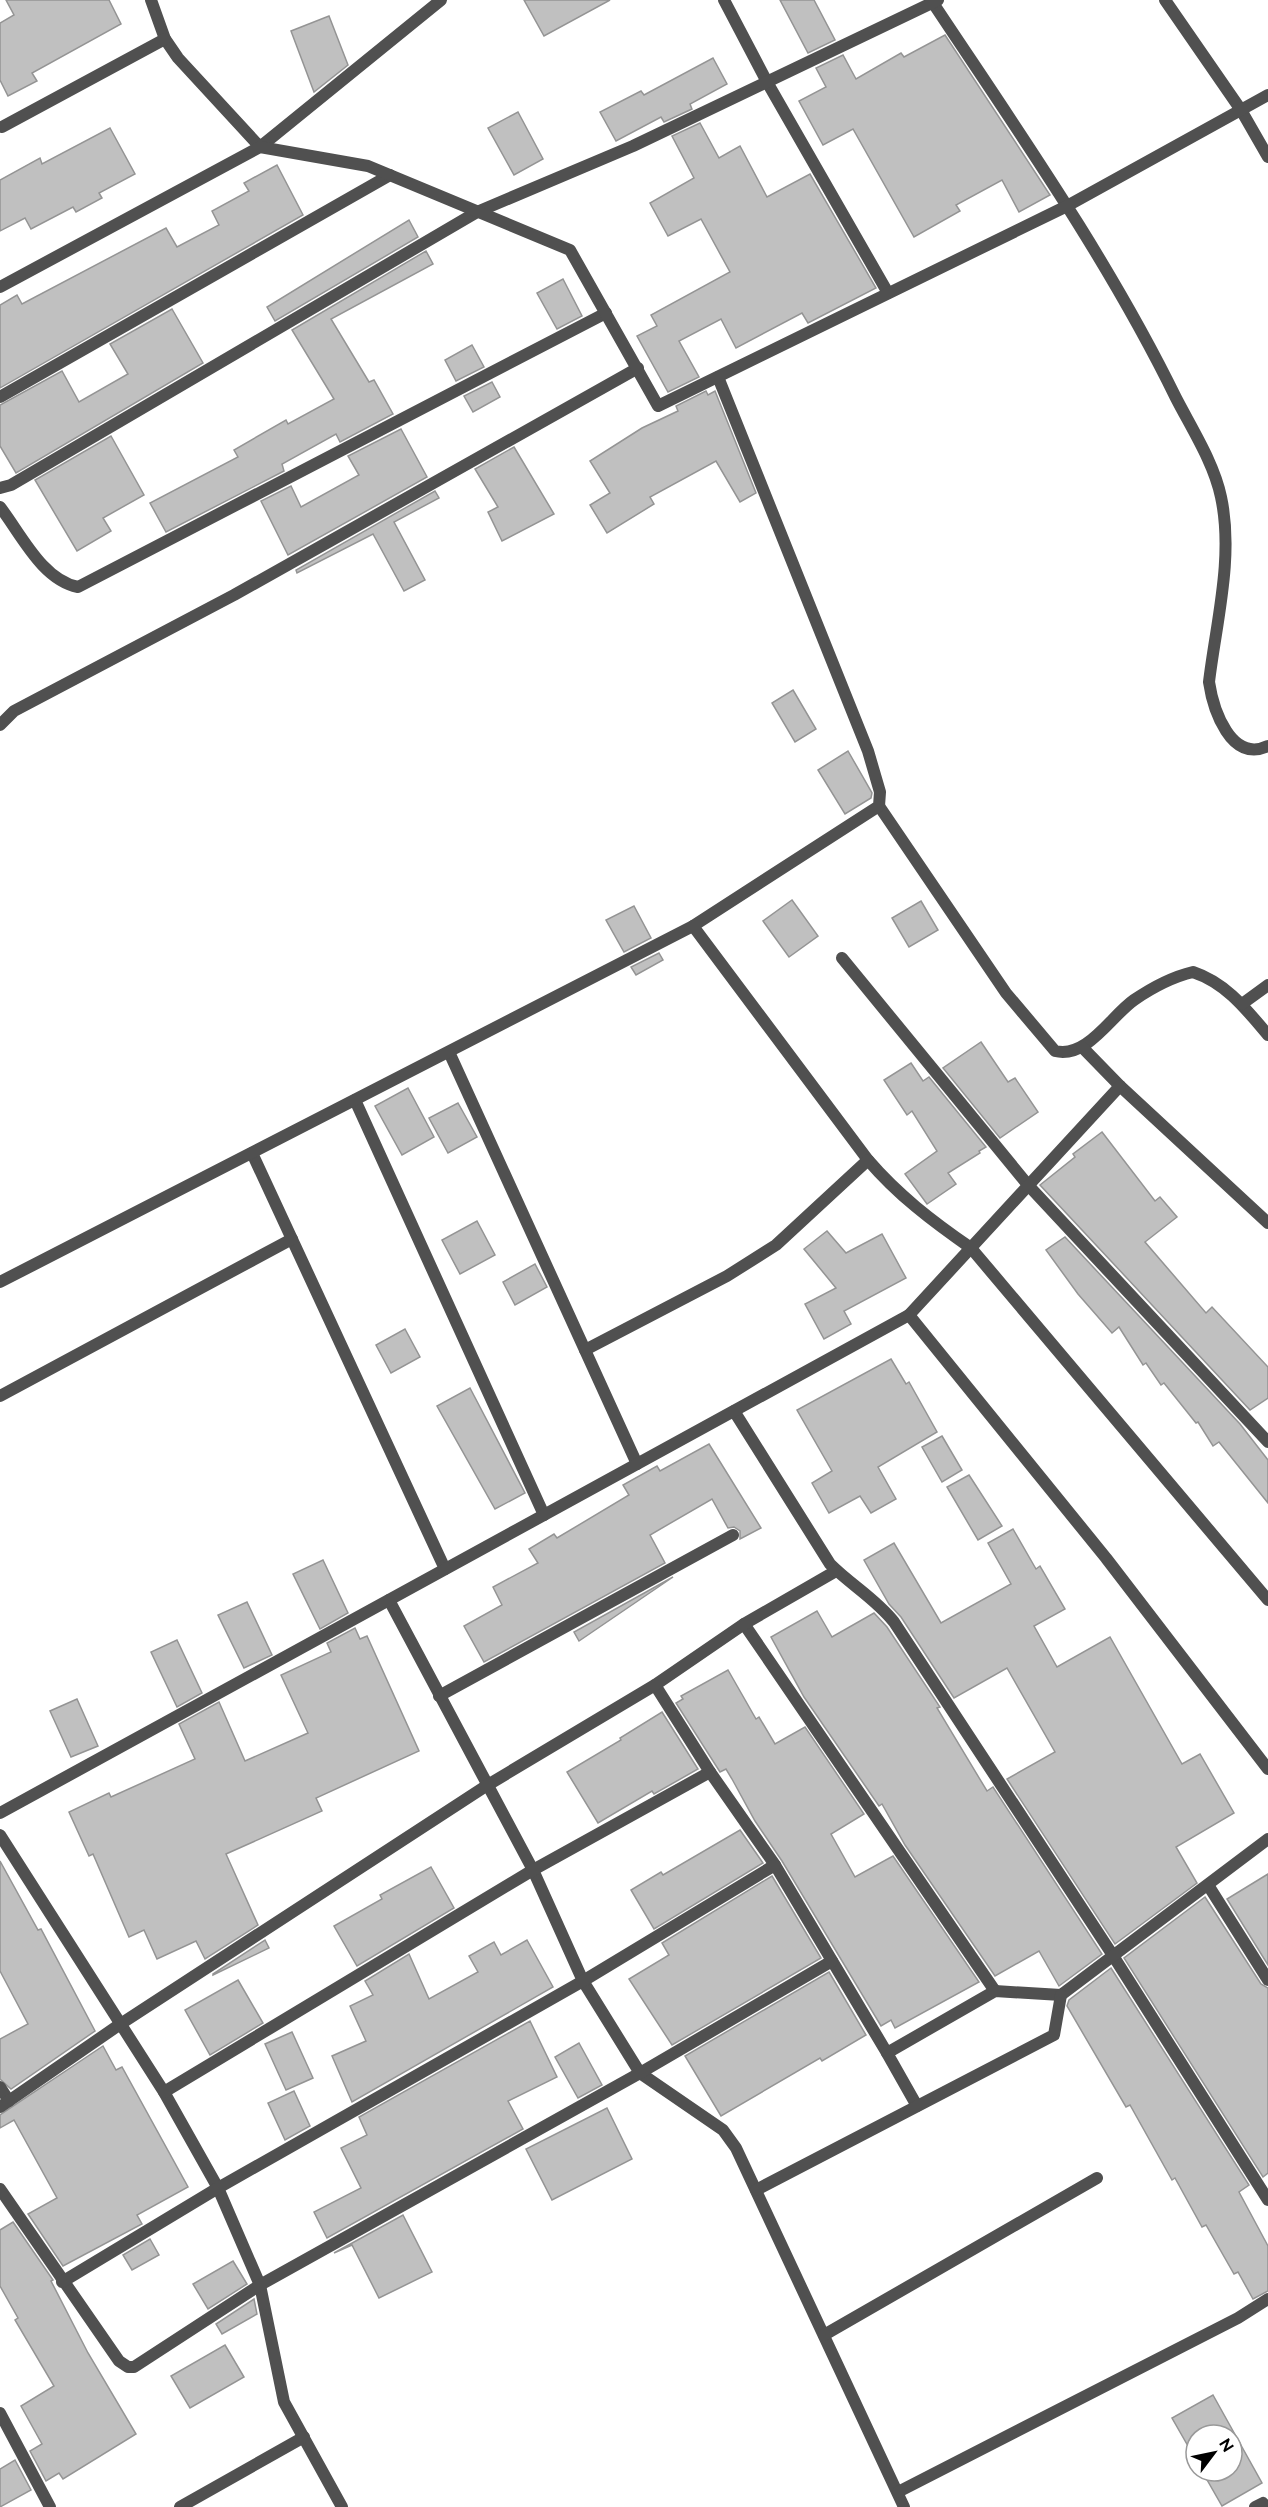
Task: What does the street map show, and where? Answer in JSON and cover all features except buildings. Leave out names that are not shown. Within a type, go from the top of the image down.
[{"type":"street","points":[[151,0],[165,39],[178,58],[260,147],[368,166],[570,250],[658,406],[1067,206],[1268,95]]},
{"type":"street","points":[[0,287],[260,147],[441,0]]},
{"type":"street","points":[[724,0],[767,82],[888,293]]},
{"type":"street","points":[[1165,0],[1240,110],[1268,157]]},
{"type":"street","points":[[0,488],[21,479],[477,212],[633,146],[936,1],[1067,206],[1160,365],[1214,474],[1221,496],[1226,530],[1209,682],[1212,702],[1220,723],[1233,740],[1248,749],[1261,749],[1268,746]]},
{"type":"street","points":[[2,127],[165,39]]},
{"type":"street","points":[[0,397],[390,175]]},
{"type":"street","points":[[0,507],[49,573],[64,584],[78,587],[606,314]]},
{"type":"street","points":[[0,725],[14,711],[234,595],[638,368]]},
{"type":"street","points":[[718,377],[868,751],[880,792],[879,807],[1006,993],[1055,1051],[1065,1053],[1082,1047],[1133,1001],[1178,976],[1193,972],[1221,985],[1242,1004],[1268,1035]]},
{"type":"street","points":[[0,1282],[693,926],[879,807]]},
{"type":"street","points":[[693,926],[868,1160],[890,1186],[922,1214],[971,1248],[1268,1600]]},
{"type":"street","points":[[842,958],[1028,1185],[1268,1442]]},
{"type":"street","points":[[1242,1004],[1268,985]]},
{"type":"street","points":[[1082,1047],[1120,1086],[1268,1223]]},
{"type":"street","points":[[449,1052],[637,1464]]},
{"type":"street","points":[[0,1813],[909,1315],[1120,1086]]},
{"type":"street","points":[[355,1100],[544,1515]]},
{"type":"street","points":[[252,1153],[446,1569]]},
{"type":"street","points":[[585,1350],[727,1276],[776,1245],[868,1160]]},
{"type":"street","points":[[0,1396],[292,1239]]},
{"type":"street","points":[[909,1315],[1106,1558],[1268,1769]]},
{"type":"street","points":[[734,1411],[836,1571],[848,1583],[880,1605],[894,1622],[1112,1954],[1268,2200]]},
{"type":"street","points":[[439,1696],[733,1535]]},
{"type":"street","points":[[0,2088],[4,2104],[119,2025],[486,1785],[655,1685],[744,1624],[836,1571]]},
{"type":"street","points":[[389,1600],[533,1870],[583,1981],[640,2073],[728,2135],[904,2507]]},
{"type":"street","points":[[744,1624],[995,1991]]},
{"type":"street","points":[[655,1685],[710,1772],[775,1865],[917,2106]]},
{"type":"street","points":[[164,2092],[533,1870],[710,1772]]},
{"type":"street","points":[[0,1835],[119,2025],[164,2092],[218,2188],[260,2285],[284,2402],[342,2507]]},
{"type":"street","points":[[756,2190],[1054,2035],[1061,1995],[1112,1954],[1208,1886],[1268,1839]]},
{"type":"street","points":[[62,2282],[218,2188],[583,1981],[775,1865]]},
{"type":"street","points":[[1208,1886],[1268,1980]]},
{"type":"street","points":[[0,2189],[62,2282],[119,2361],[128,2367],[138,2365],[260,2285],[640,2073],[832,1961]]},
{"type":"street","points":[[887,2053],[995,1991],[1061,1995]]},
{"type":"street","points":[[824,2335],[1097,2178]]},
{"type":"street","points":[[898,2492],[1238,2318],[1268,2299]]},
{"type":"street","points":[[0,2413],[50,2507]]},
{"type":"street","points":[[180,2507],[304,2437]]}]
